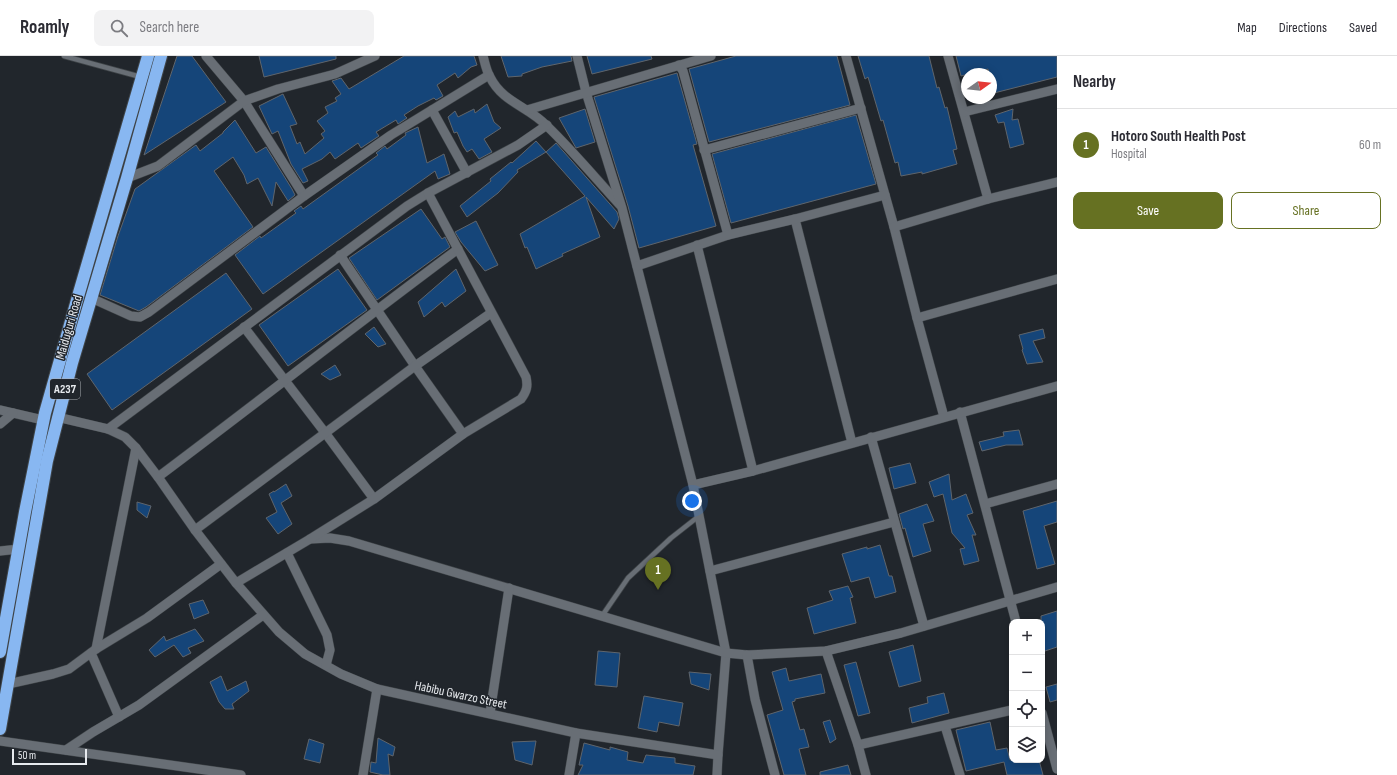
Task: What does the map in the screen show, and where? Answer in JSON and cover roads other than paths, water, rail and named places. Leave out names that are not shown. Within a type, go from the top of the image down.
[{"type":"highway","name":"Maiduguri Road","points":[[0,652],[44,420],[79,293],[148,56]]},
{"type":"highway","name":"Maiduguri Road","points":[[0,729],[47,461],[57,417],[91,298],[128,178],[162,56]]},
{"type":"street","points":[[206,56],[244,101],[304,196]]},
{"type":"street","points":[[128,178],[158,166],[244,101],[278,89],[335,74],[375,56]]},
{"type":"street","points":[[483,56],[489,75],[497,89],[508,99],[527,110],[547,125],[622,208]]},
{"type":"street","points":[[577,56],[586,92],[622,208],[693,485],[726,653],[717,775]]},
{"type":"street","points":[[527,110],[711,56]]},
{"type":"street","points":[[846,56],[894,226],[944,417]]},
{"type":"street","points":[[948,56],[988,199]]},
{"type":"street","points":[[679,65],[683,71],[728,235]]},
{"type":"street","points":[[91,298],[131,316],[140,317],[149,312],[304,196],[391,135],[489,75]]},
{"type":"street","points":[[964,112],[1057,89]]},
{"type":"street","points":[[704,150],[861,108]]},
{"type":"street","points":[[432,110],[467,173]]},
{"type":"street","points":[[108,429],[407,206],[428,193],[518,145],[547,125]]},
{"type":"street","points":[[894,226],[988,199],[1057,182]]},
{"type":"street","points":[[236,583],[310,540],[374,500],[463,434],[521,399],[526,392],[528,386],[526,377],[490,313],[428,193]]},
{"type":"street","points":[[636,266],[728,235],[795,219],[885,194]]},
{"type":"street","points":[[795,219],[852,443]]},
{"type":"street","points":[[697,245],[754,471]]},
{"type":"street","points":[[158,478],[286,381],[377,309],[458,249]]},
{"type":"street","points":[[340,255],[463,434]]},
{"type":"street","points":[[917,318],[1057,279]]},
{"type":"street","points":[[195,530],[326,434],[415,366],[490,313]]},
{"type":"street","points":[[244,327],[326,434],[374,500]]},
{"type":"street","points":[[693,485],[754,471],[1057,386]]},
{"type":"street","points":[[0,410],[44,420]]},
{"type":"street","points":[[960,412],[1015,619]]},
{"type":"street","points":[[0,424],[13,413]]},
{"type":"street","name":"Habibu Gwarzo Street","points":[[57,417],[108,429],[125,437],[136,448],[195,530],[236,583],[279,632],[305,654],[341,674],[377,689],[576,732],[718,755]]},
{"type":"street","points":[[871,437],[924,626]]},
{"type":"street","points":[[119,717],[93,651],[136,448]]},
{"type":"street","points":[[985,504],[1057,484]]},
{"type":"street","points":[[710,571],[894,522]]},
{"type":"street","points":[[310,540],[330,538],[349,541],[726,653],[747,655],[826,651],[924,626],[1057,587]]},
{"type":"street","points":[[0,551],[19,549]]},
{"type":"street","points":[[287,553],[327,635],[330,650],[326,665]]},
{"type":"street","points":[[8,684],[69,669],[93,651],[146,618],[221,564]]},
{"type":"street","points":[[490,713],[509,588]]},
{"type":"street","points":[[66,750],[139,705],[263,614]]},
{"type":"street","points":[[826,651],[858,745],[866,775]]},
{"type":"street","points":[[747,655],[755,699],[775,775]]},
{"type":"street","points":[[363,775],[377,689]]},
{"type":"street","points":[[858,745],[1009,711]]},
{"type":"street","points":[[1045,724],[1057,769]]},
{"type":"street","points":[[946,726],[960,775]]},
{"type":"street","points":[[569,775],[576,732]]},
{"type":"street","points":[[0,741],[218,773],[241,775]]},
{"type":"lane","points":[[64,56],[154,81]]},
{"type":"lane","points":[[602,616],[628,578],[671,538],[699,516]]},
{"type":"place","name":"Hotoro South Health Post","points":[[658,590]]}]
